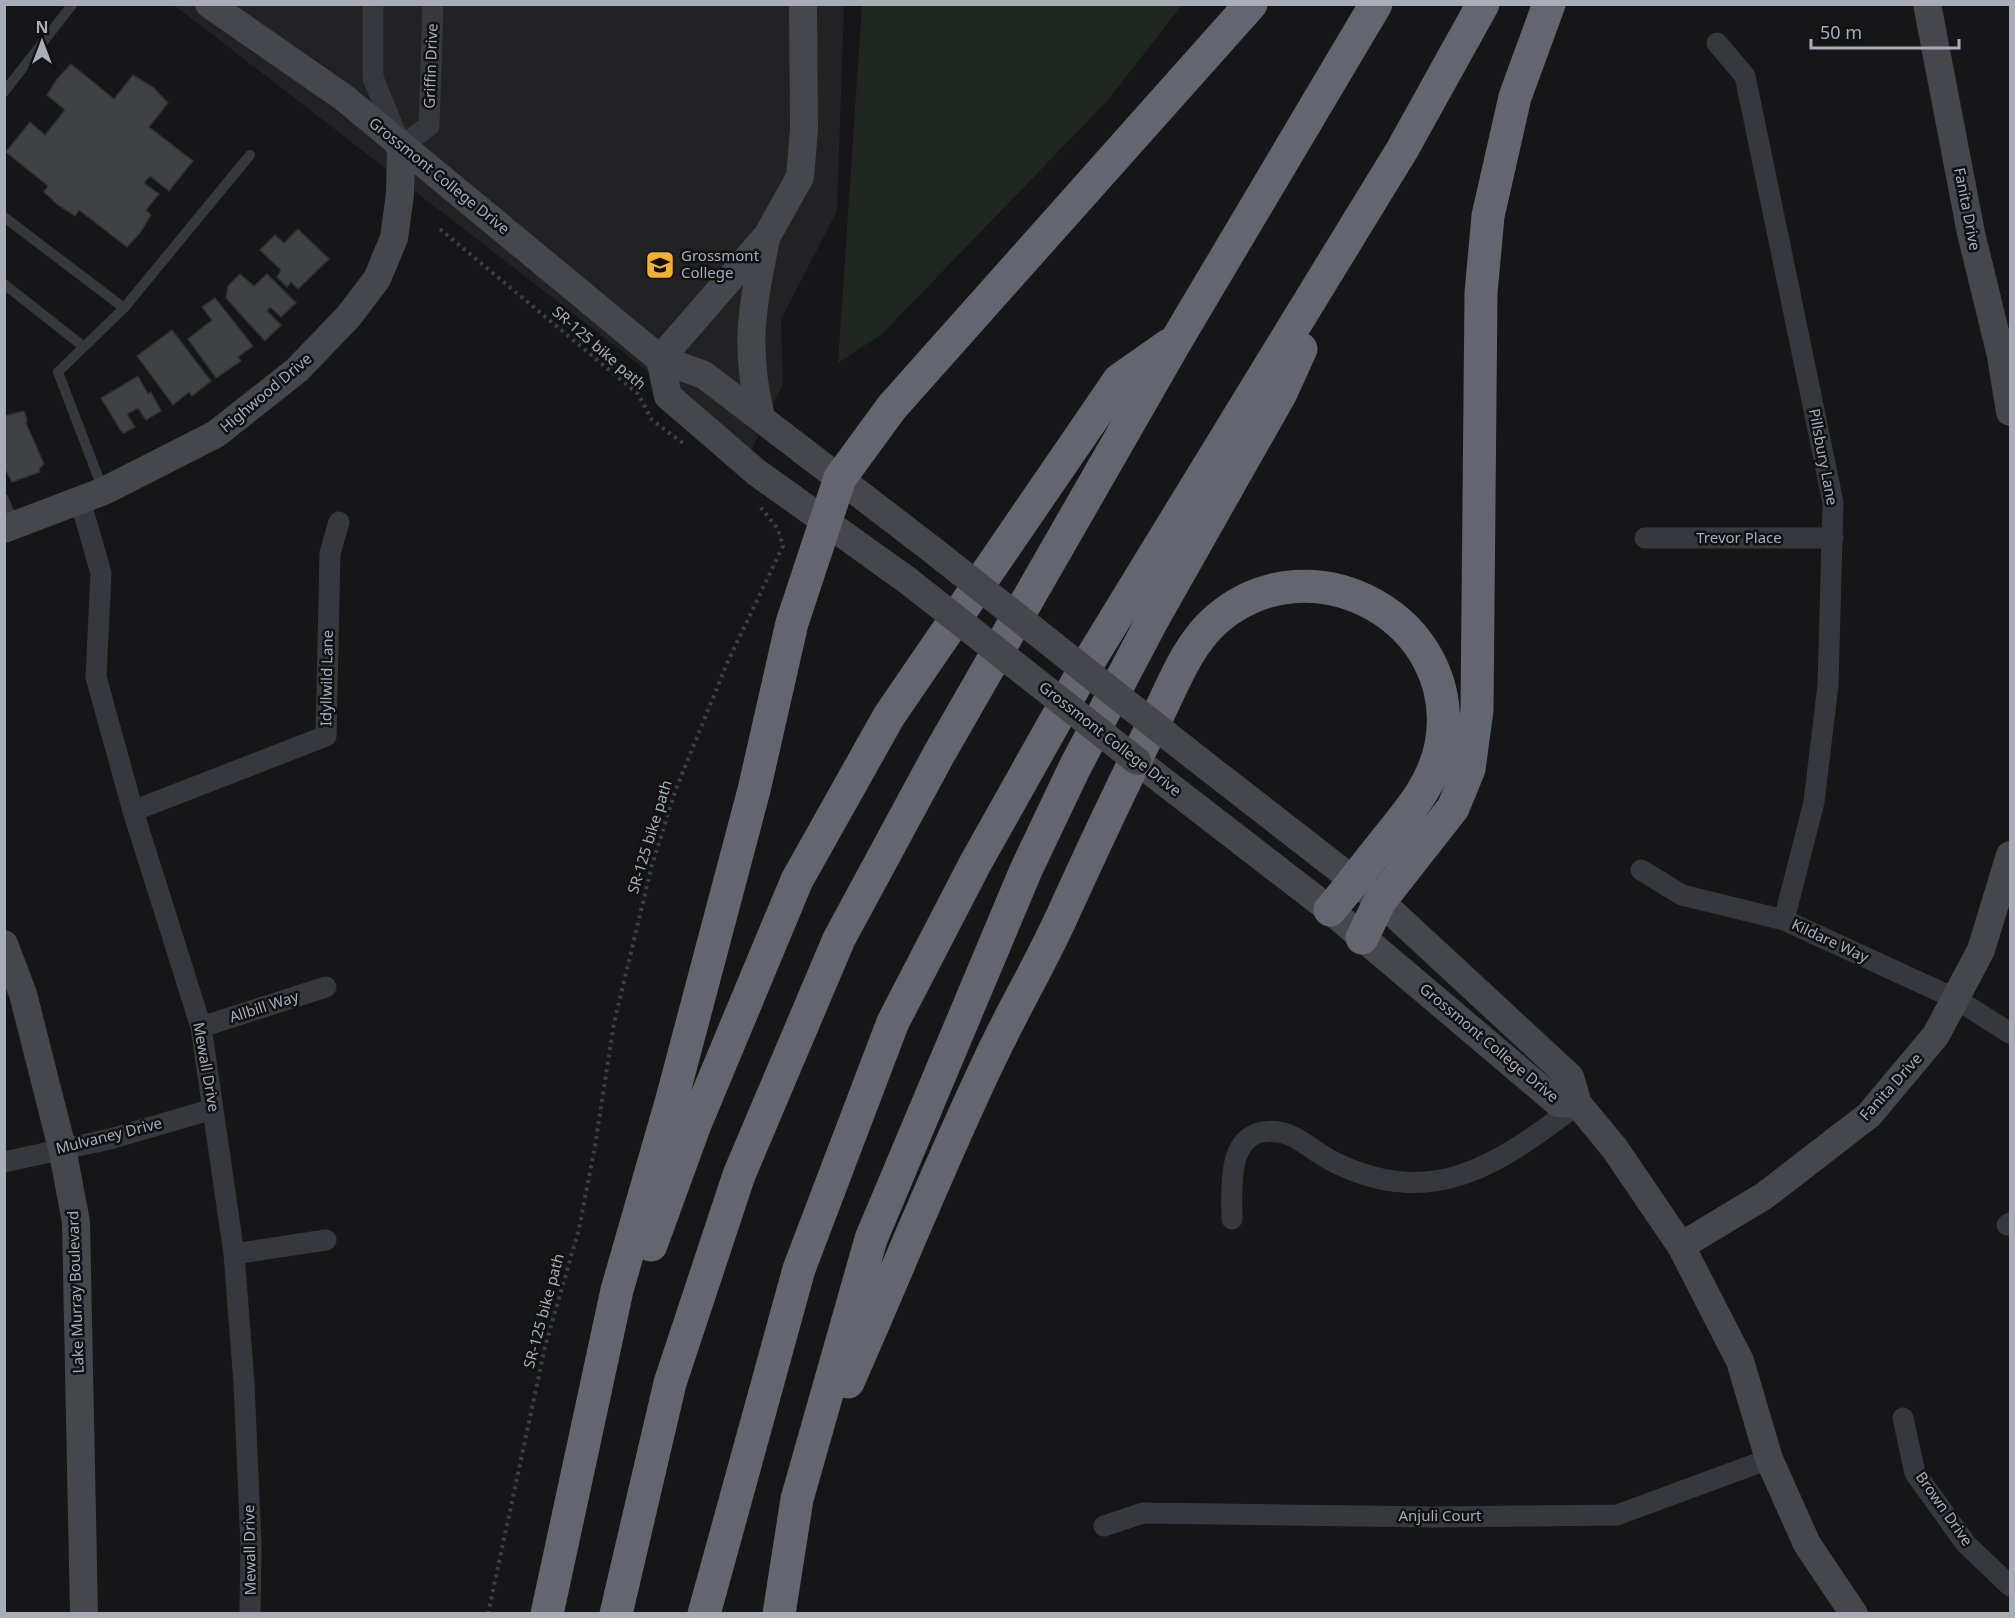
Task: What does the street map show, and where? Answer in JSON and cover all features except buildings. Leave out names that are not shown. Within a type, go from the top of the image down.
[{"type":"highway","points":[[548,1614],[617,1290],[672,1099],[754,790],[792,623],[827,525],[840,478],[892,407],[1251,4]]},
{"type":"highway","points":[[616,1614],[670,1383],[739,1175],[839,939],[939,754],[1176,341],[1376,4]]},
{"type":"highway","points":[[704,1614],[799,1269],[893,1022],[976,862],[1085,668],[1371,201],[1483,4]]},
{"type":"highway","points":[[1362,938],[1380,901],[1453,808],[1469,768],[1477,710],[1481,293],[1488,216],[1515,97],[1549,4]]},
{"type":"highway","points":[[779,1614],[797,1499],[871,1239],[1026,870],[1075,766],[1148,629],[1281,393],[1371,201]]},
{"type":"highway","points":[[592,1403],[694,1127],[797,880],[889,716],[1119,380],[1176,341]]},
{"type":"highway","points":[[797,1499],[988,1062],[1057,929],[1113,804],[1185,661],[1213,622],[1228,610],[1261,593],[1297,585],[1333,588],[1365,599],[1380,607],[1406,629],[1418,645],[1436,681],[1443,721],[1442,741],[1431,777],[1413,808],[1330,910]]},
{"type":"main road","name":"Grossmont College Drive","points":[[208,4],[343,97],[660,359],[704,375],[761,417],[1355,881],[1380,901],[1570,1077],[1578,1104],[1615,1149],[1681,1246],[1740,1361],[1769,1460],[1808,1544],[1854,1614]]},
{"type":"main road","points":[[660,359],[767,236],[800,177],[804,130],[803,4]]},
{"type":"main road","name":"Fanita Drive","points":[[1927,4],[1971,233],[2001,356],[2010,412]]},
{"type":"main road","name":"Highwood Drive","points":[[8,518],[92,495],[216,434],[297,370],[348,318],[377,279],[394,238],[400,194],[401,146]]},
{"type":"main road","points":[[761,417],[754,390],[749,343],[753,300],[767,236]]},
{"type":"main road","name":"Grossmont College Drive","points":[[660,359],[669,396],[756,472],[906,580],[1330,910],[1557,1103],[1578,1104]]},
{"type":"main road","name":"Fanita Drive","points":[[1681,1246],[1764,1196],[1869,1115],[1936,1035],[1956,999],[1981,950],[2010,855]]},
{"type":"main road","name":"Lake Murray Boulevard","points":[[4,944],[23,994],[62,1148],[76,1222],[84,1614]]},
{"type":"street","points":[[373,4],[374,78],[401,146]]},
{"type":"street","name":"Griffin Drive","points":[[401,146],[429,126],[433,4]]},
{"type":"street","name":"Pillsbury Lane","points":[[1717,44],[1745,76],[1833,502],[1828,685],[1814,802],[1784,920]]},
{"type":"street","name":"Mewall Drive","points":[[92,495],[101,573],[96,677],[133,811],[201,1027],[234,1254],[244,1383],[251,1545],[250,1614]]},
{"type":"street","name":"Idyllwild Lane","points":[[133,811],[326,736],[330,554],[339,522]]},
{"type":"street","name":"Trevor Place","points":[[1645,538],[1833,538]]},
{"type":"street","name":"Kildare Way","points":[[1641,870],[1682,895],[1784,920],[1956,999],[2010,1033]]},
{"type":"street","name":"Allbill Way","points":[[201,1027],[326,987]]},
{"type":"street","points":[[1232,1219],[1232,1165],[1244,1143],[1262,1132],[1293,1134],[1330,1160],[1371,1176],[1394,1180],[1436,1180],[1457,1177],[1496,1162],[1578,1104]]},
{"type":"street","name":"Mulvaney Drive","points":[[4,1162],[110,1138],[213,1109]]},
{"type":"street","points":[[234,1254],[326,1240]]},
{"type":"street","name":"Brown Drive","points":[[1903,1418],[1915,1473],[1966,1544],[2010,1586]]},
{"type":"street","name":"Anjuli Court","points":[[1104,1526],[1143,1513],[1433,1517],[1617,1515],[1769,1460]]},
{"type":"lane","points":[[4,92],[72,5]]},
{"type":"lane","points":[[4,72],[14,80]]},
{"type":"lane","points":[[92,495],[58,372],[124,308],[250,155]]},
{"type":"lane","points":[[4,218],[124,308]]},
{"type":"lane","points":[[4,285],[84,347]]},
{"type":"path","name":"SR-125 bike path","points":[[440,229],[638,394],[652,420],[689,447]]},
{"type":"path","name":"SR-125 bike path","points":[[488,1614],[545,1347],[579,1229],[595,1146],[614,1023],[652,865],[680,778],[728,661],[783,546],[778,529],[753,498]]},
{"type":"shaded area","name":"Grossmont College","points":[[174,5],[844,5],[837,211],[781,319],[783,384],[751,451]]},
{"type":"shaded area","points":[[862,5],[1182,5],[1108,100],[882,334],[838,363]]},
{"type":"place","name":"Grossmont College","points":[[660,265]]}]
